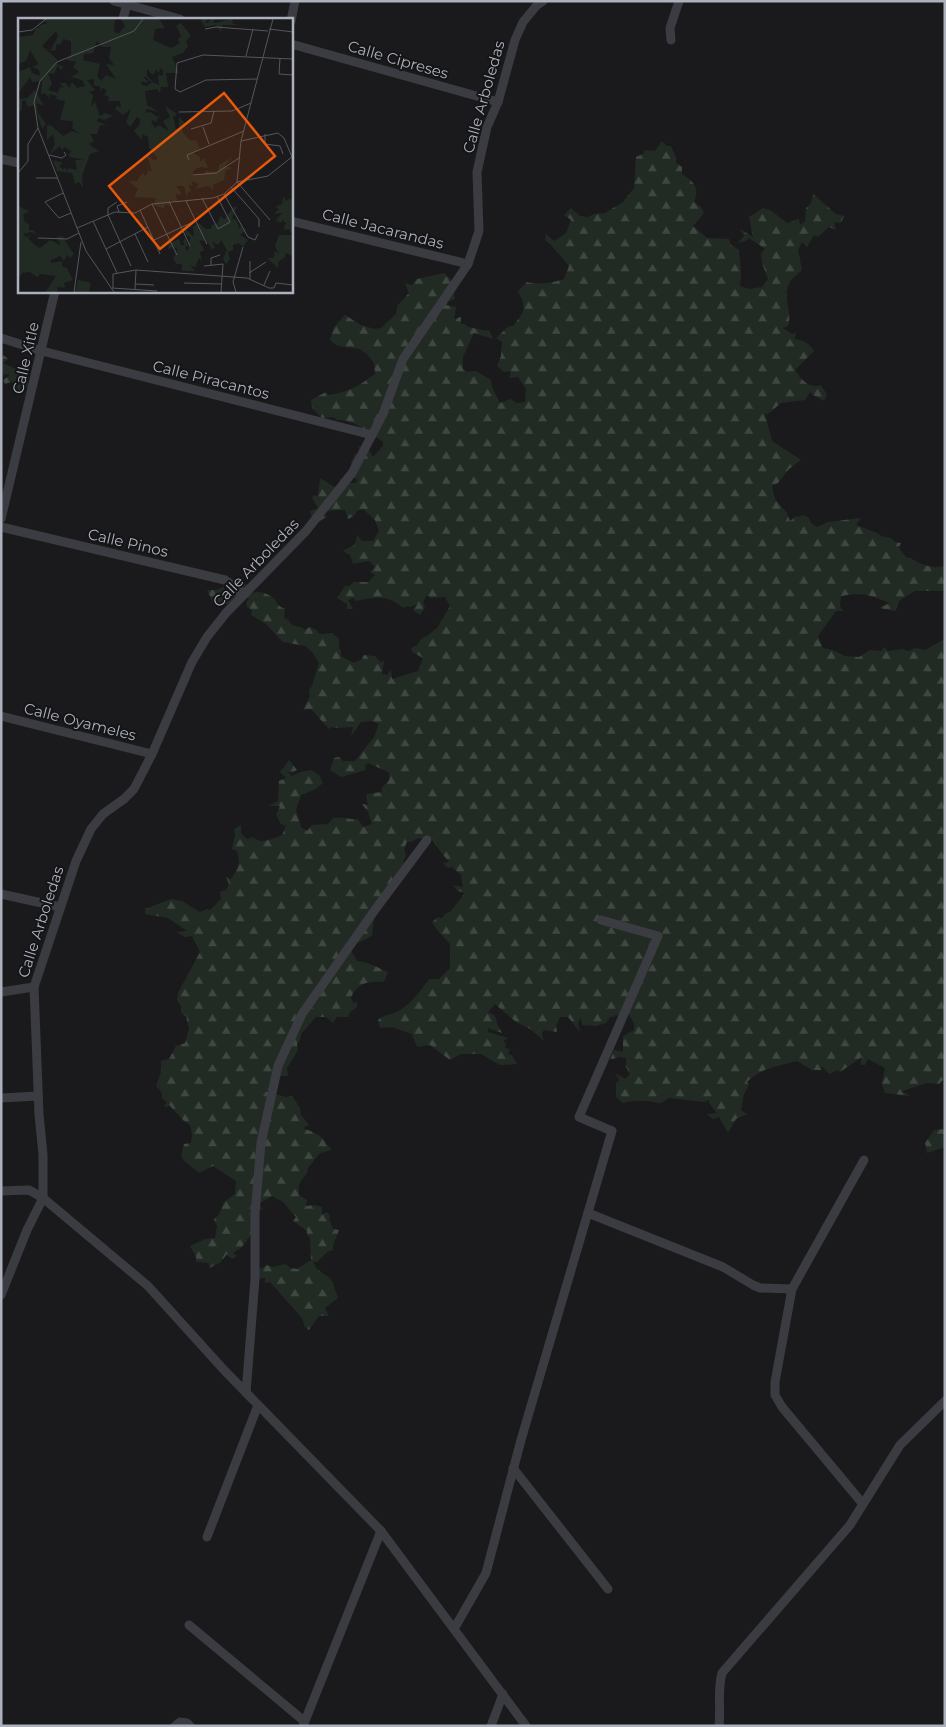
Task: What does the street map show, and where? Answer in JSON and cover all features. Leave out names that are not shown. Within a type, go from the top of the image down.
[{"type":"street","points":[[114,1],[176,18]]},
{"type":"street","points":[[139,1],[152,12]]},
{"type":"street","points":[[292,18],[295,1]]},
{"type":"street","name":"Calle Arboledas","points":[[43,1198],[43,1155],[38,1096],[34,987],[76,861],[90,829],[103,814],[124,799],[134,789],[152,754],[192,662],[207,637],[226,613],[306,531],[352,474],[383,414],[403,359],[468,264],[475,247],[478,231],[477,172],[487,127],[498,102],[514,40],[523,22],[537,5],[543,1]]},
{"type":"street","points":[[670,40],[670,28],[679,1]]},
{"type":"street","points":[[123,18],[127,4]]},
{"type":"street","name":"Calle Cipreses","points":[[292,44],[498,102]]},
{"type":"street","points":[[1,159],[18,163]]},
{"type":"street","name":"Calle Jacarandas","points":[[292,221],[468,264]]},
{"type":"street","name":"Calle Xitle","points":[[1,519],[55,292]]},
{"type":"street","name":"Calle Piracantos","points":[[1,338],[42,351],[372,435]]},
{"type":"street","name":"Calle Pinos","points":[[1,527],[225,580],[245,594]]},
{"type":"street","name":"Calle Oyameles","points":[[1,716],[152,754]]},
{"type":"street","points":[[246,1393],[255,1279],[255,1214],[261,1142],[278,1066],[302,1014],[377,907],[427,840]]},
{"type":"street","points":[[1,894],[60,907]]},
{"type":"street","points":[[454,1629],[486,1573],[513,1468],[612,1131],[579,1117],[658,936],[602,920]]},
{"type":"street","points":[[1,992],[34,987]]},
{"type":"street","points":[[1,1098],[38,1096]]},
{"type":"street","points":[[863,1504],[782,1407],[775,1395],[775,1382],[792,1289],[864,1160]]},
{"type":"street","points":[[1,1191],[28,1190],[43,1198],[148,1286],[246,1393],[381,1531],[526,1726]]},
{"type":"street","points":[[1,1295],[27,1230],[43,1198]]},
{"type":"street","points":[[588,1213],[724,1266],[760,1288],[792,1289]]},
{"type":"street","points":[[719,1726],[718,1687],[722,1674],[850,1525],[900,1445],[945,1401]]},
{"type":"street","points":[[207,1537],[258,1405]]},
{"type":"street","points":[[513,1468],[608,1589]]},
{"type":"street","points":[[188,1625],[304,1723],[381,1531]]},
{"type":"street","points":[[492,1726],[503,1694]]},
{"type":"street","points":[[175,1726],[180,1722],[187,1723],[190,1726]]},
{"type":"green space","points":[[662,141],[667,146],[671,146],[676,157],[676,163],[682,167],[682,174],[695,185],[696,197],[694,202],[701,207],[704,213],[693,226],[707,238],[729,239],[731,245],[739,250],[740,286],[749,289],[762,287],[768,279],[762,263],[761,253],[765,249],[749,238],[738,243],[744,236],[740,229],[753,237],[749,217],[763,208],[770,210],[787,223],[799,219],[800,225],[805,221],[806,208],[811,203],[813,194],[836,214],[844,216],[841,223],[834,222],[836,230],[829,227],[818,237],[814,235],[807,247],[802,242],[798,250],[802,270],[792,279],[788,287],[789,320],[788,326],[783,328],[792,334],[796,333],[794,339],[806,342],[814,351],[795,370],[809,385],[821,385],[827,395],[824,401],[810,392],[805,400],[781,403],[768,414],[765,414],[772,441],[801,460],[789,469],[778,483],[772,486],[775,499],[787,513],[790,521],[796,516],[803,515],[809,518],[811,523],[817,527],[828,522],[861,518],[856,525],[901,543],[899,548],[906,557],[929,566],[945,566],[945,591],[915,591],[899,601],[895,611],[879,608],[890,603],[871,596],[855,594],[841,596],[840,606],[843,611],[836,611],[818,636],[823,648],[833,650],[845,656],[859,657],[870,650],[881,651],[884,647],[888,651],[902,649],[909,651],[915,648],[925,650],[945,639],[945,1078],[939,1084],[927,1083],[902,1091],[910,1096],[885,1093],[882,1084],[885,1068],[868,1059],[865,1065],[860,1065],[862,1057],[840,1072],[838,1070],[829,1074],[822,1066],[821,1070],[812,1070],[797,1061],[783,1064],[752,1077],[747,1082],[749,1085],[744,1094],[741,1110],[747,1114],[736,1119],[728,1133],[719,1117],[713,1119],[707,1114],[717,1113],[709,1103],[709,1100],[704,1102],[669,1098],[659,1103],[631,1101],[623,1103],[616,1097],[616,1083],[619,1080],[615,1073],[625,1079],[630,1074],[626,1067],[626,1058],[620,1057],[610,1060],[614,1050],[623,1052],[623,1036],[634,1030],[634,1024],[628,1012],[621,1016],[615,1015],[610,1017],[606,1023],[596,1026],[582,1025],[581,1017],[578,1023],[580,1032],[568,1017],[560,1017],[556,1026],[557,1032],[544,1030],[542,1033],[543,1040],[530,1029],[516,1022],[495,1004],[488,1012],[495,1016],[502,1033],[488,1028],[488,1032],[508,1038],[503,1041],[506,1044],[505,1048],[510,1049],[508,1054],[512,1055],[517,1064],[500,1065],[481,1054],[461,1054],[450,1060],[430,1045],[417,1047],[412,1034],[392,1027],[380,1028],[378,1020],[402,1009],[415,997],[429,979],[439,979],[450,968],[450,944],[432,922],[450,912],[465,893],[458,891],[453,885],[463,887],[461,875],[452,867],[448,868],[443,863],[449,862],[432,839],[418,838],[407,842],[404,849],[406,855],[403,862],[406,864],[390,893],[390,899],[385,899],[374,916],[372,936],[349,947],[357,961],[370,964],[388,972],[384,982],[369,982],[357,988],[351,997],[353,1003],[357,1002],[357,1007],[350,1012],[348,1017],[337,1017],[333,1023],[326,1017],[316,1017],[301,1034],[297,1044],[298,1050],[287,1068],[288,1076],[277,1076],[275,1079],[278,1086],[265,1091],[285,1097],[292,1096],[300,1108],[301,1115],[309,1125],[303,1128],[320,1136],[332,1150],[320,1153],[308,1168],[307,1173],[299,1184],[299,1195],[307,1200],[306,1206],[315,1205],[322,1207],[322,1215],[327,1212],[333,1229],[339,1230],[333,1250],[327,1252],[317,1262],[313,1262],[317,1269],[331,1279],[338,1298],[325,1308],[329,1316],[319,1316],[309,1330],[305,1327],[302,1318],[270,1282],[265,1283],[265,1278],[260,1278],[258,1282],[259,1268],[267,1265],[273,1267],[286,1264],[290,1268],[297,1269],[311,1260],[310,1238],[307,1235],[307,1231],[293,1221],[296,1217],[283,1202],[272,1196],[257,1203],[263,1209],[253,1212],[257,1227],[242,1247],[233,1253],[237,1256],[232,1259],[227,1254],[220,1263],[209,1268],[209,1263],[196,1262],[196,1257],[190,1246],[205,1239],[215,1238],[217,1226],[214,1219],[219,1214],[224,1202],[235,1194],[236,1181],[213,1166],[199,1173],[184,1161],[181,1156],[184,1144],[191,1143],[190,1125],[169,1105],[164,1106],[167,1102],[162,1098],[162,1093],[156,1086],[161,1072],[161,1061],[169,1059],[176,1046],[185,1043],[189,1029],[186,1016],[181,1013],[181,1006],[177,1000],[178,993],[200,952],[192,936],[185,937],[176,932],[187,931],[168,918],[145,914],[145,909],[171,899],[182,901],[200,912],[207,909],[210,910],[221,899],[220,892],[226,890],[229,884],[226,877],[231,879],[238,865],[237,851],[232,849],[235,835],[234,829],[241,825],[241,833],[247,839],[253,837],[260,841],[282,835],[286,826],[281,824],[276,815],[280,806],[268,806],[278,801],[279,781],[286,778],[280,772],[289,760],[297,770],[292,773],[286,771],[292,776],[311,770],[319,775],[323,783],[314,790],[301,795],[296,810],[301,827],[307,831],[312,825],[328,824],[333,818],[358,819],[363,827],[372,824],[368,812],[362,804],[368,805],[366,794],[382,792],[381,789],[389,780],[389,773],[368,763],[365,766],[366,770],[341,777],[330,770],[334,758],[339,757],[343,761],[355,761],[374,737],[379,724],[371,721],[361,722],[351,736],[353,727],[332,727],[329,729],[311,709],[303,710],[310,696],[309,690],[319,663],[312,652],[305,646],[283,642],[266,624],[251,615],[252,610],[247,607],[246,602],[249,599],[243,592],[230,603],[219,604],[213,603],[207,590],[216,590],[224,587],[224,591],[230,590],[242,579],[252,593],[268,594],[279,606],[285,609],[284,618],[292,625],[304,630],[310,627],[321,634],[332,633],[339,639],[341,656],[354,663],[362,659],[364,655],[375,656],[380,662],[384,661],[382,674],[387,675],[391,669],[392,679],[418,671],[423,658],[412,652],[411,648],[437,628],[450,606],[445,597],[430,598],[427,595],[423,602],[425,608],[420,615],[413,610],[418,604],[403,608],[392,600],[381,598],[356,601],[353,598],[348,600],[353,609],[347,609],[347,604],[337,598],[345,586],[350,586],[353,582],[368,582],[375,575],[370,572],[375,567],[369,561],[353,564],[350,555],[343,551],[354,544],[357,535],[362,541],[373,541],[379,531],[375,520],[363,509],[357,511],[354,516],[348,519],[345,510],[334,510],[317,515],[328,516],[318,522],[312,518],[310,511],[318,508],[312,498],[314,495],[318,496],[320,478],[336,488],[340,479],[349,483],[356,483],[357,479],[348,476],[353,469],[351,463],[355,454],[361,454],[358,446],[369,450],[373,457],[383,446],[383,442],[355,424],[337,420],[333,417],[322,418],[312,408],[311,400],[326,392],[329,395],[348,390],[375,374],[374,363],[367,354],[360,349],[338,346],[330,340],[334,327],[345,315],[361,325],[374,329],[381,328],[396,314],[397,306],[409,293],[405,283],[412,285],[417,279],[444,273],[457,285],[454,294],[455,299],[446,305],[456,307],[454,319],[461,317],[461,324],[481,330],[489,330],[493,339],[474,333],[463,357],[463,369],[467,372],[476,371],[491,380],[492,387],[500,403],[511,399],[516,403],[525,402],[526,389],[518,377],[509,378],[511,371],[504,372],[497,366],[501,356],[502,342],[496,338],[509,326],[513,326],[520,317],[524,306],[518,291],[527,282],[545,283],[564,279],[569,266],[545,240],[546,234],[554,241],[566,233],[571,220],[564,215],[571,208],[580,216],[588,217],[594,214],[605,213],[623,202],[634,188],[636,157],[643,154],[645,150],[655,151]]},
{"type":"green space","points":[[1,353],[8,359],[3,363],[21,373],[28,374],[28,386],[18,393],[14,391],[16,384],[11,382],[5,384],[3,380],[10,375],[5,374],[1,377]]},
{"type":"green space","points":[[945,1129],[945,1147],[927,1153],[925,1143],[934,1130]]}]
